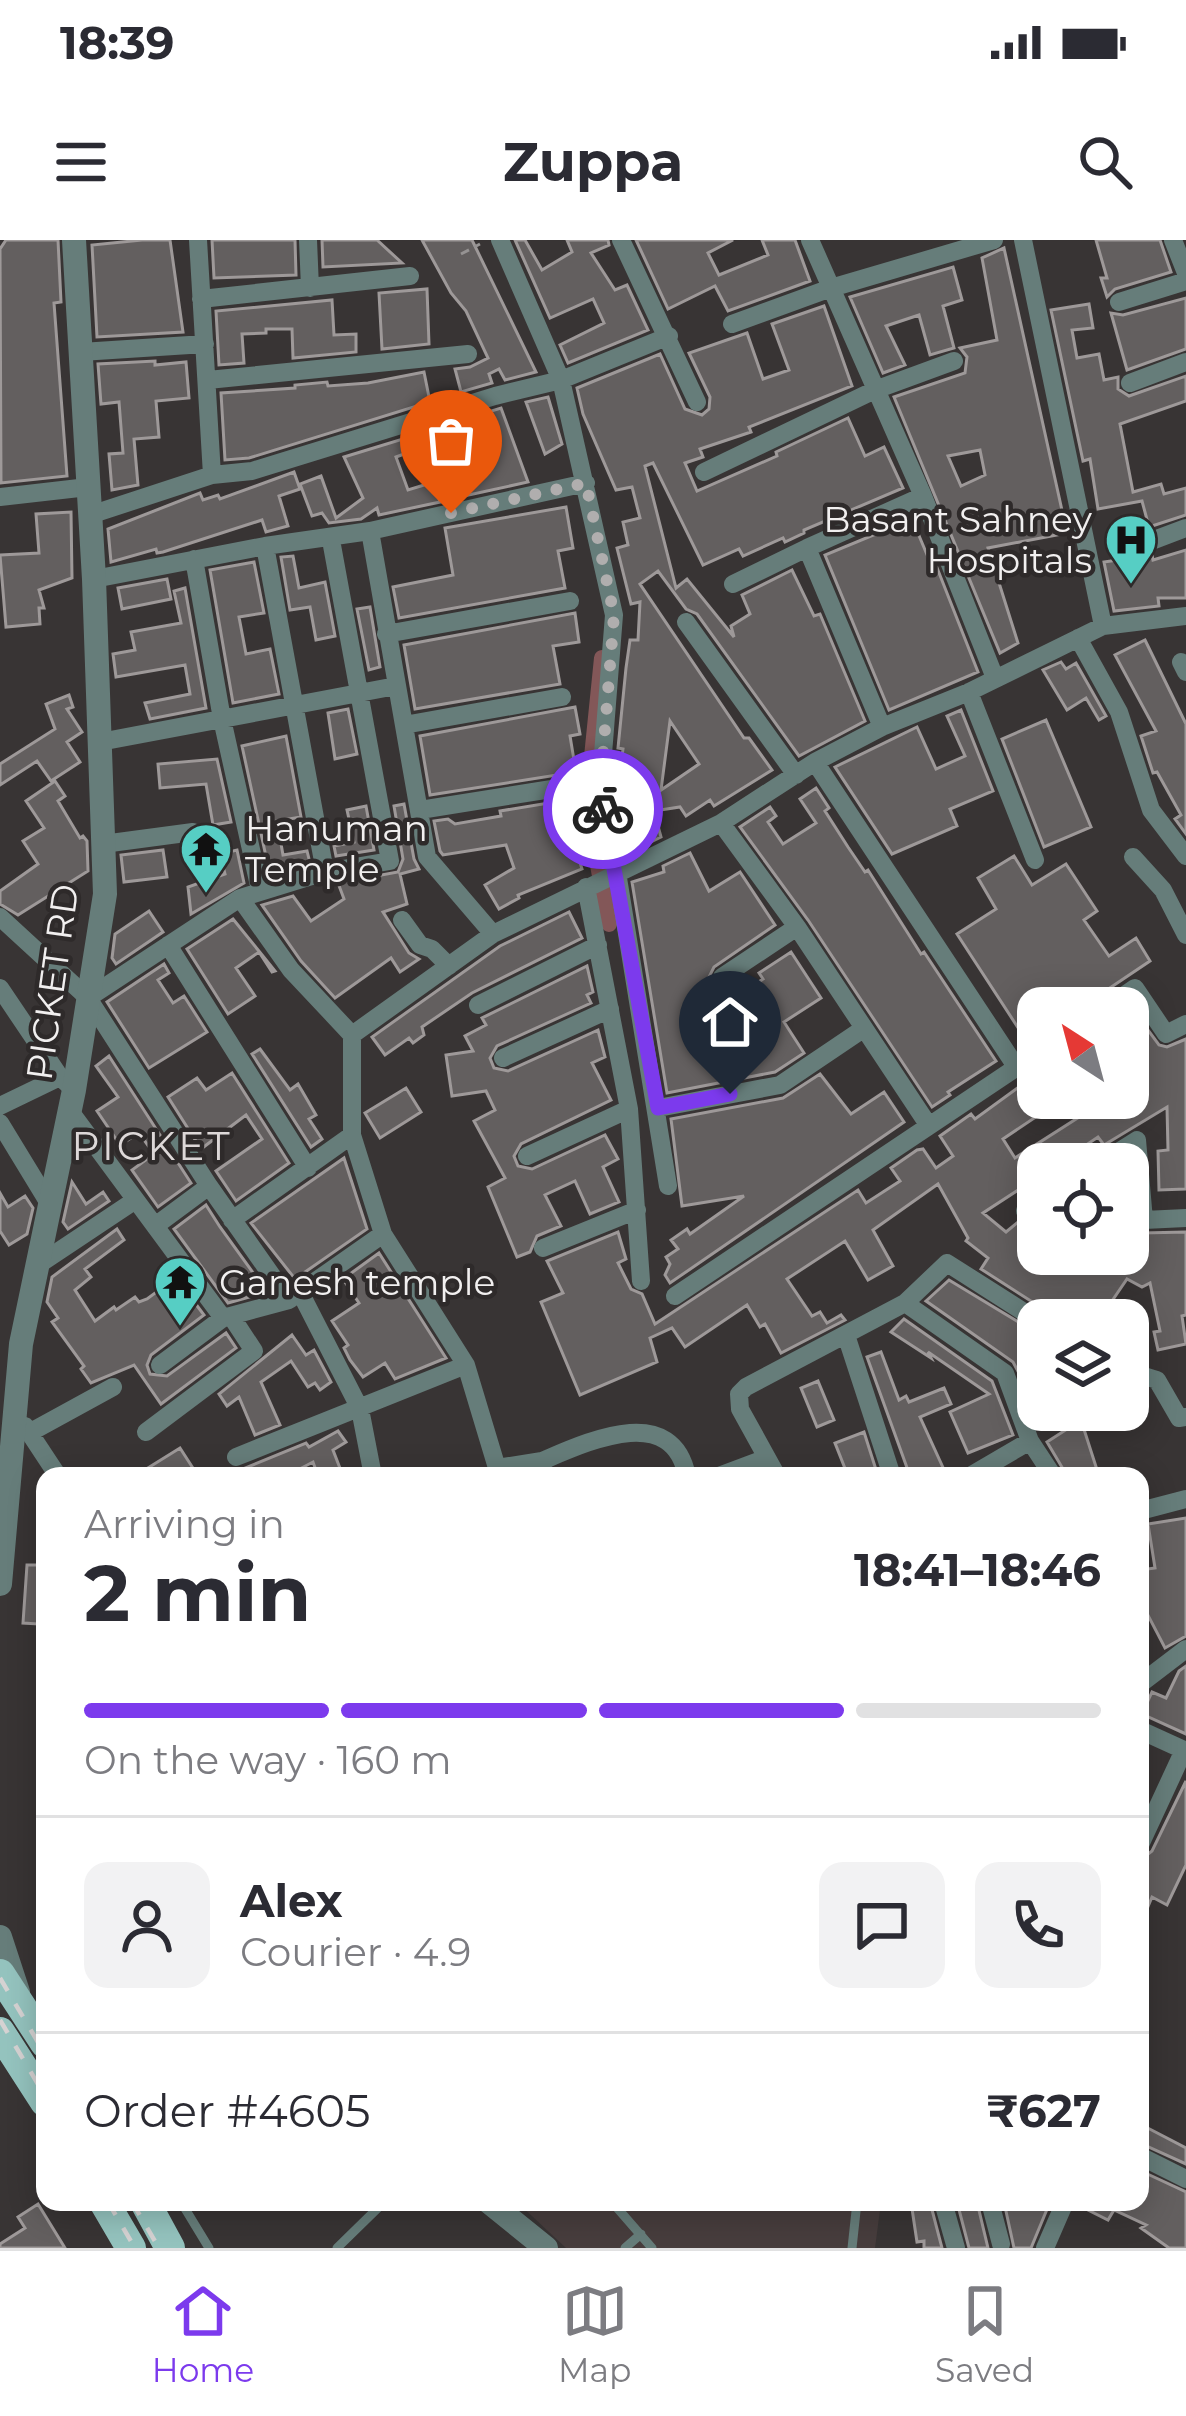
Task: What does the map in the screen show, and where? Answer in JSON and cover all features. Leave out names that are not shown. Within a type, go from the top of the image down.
[{"type":"main road","points":[[0,1974],[36,2028]]},
{"type":"main road","points":[[0,2032],[12,2068],[36,2093]]},
{"type":"main road","points":[[109,2211],[131,2248]]},
{"type":"main road","points":[[150,2211],[170,2248]]},
{"type":"street","name":"PICKET RD","points":[[0,1584],[4,1502],[22,1423],[21,1344],[105,894],[94,578],[74,240]]},
{"type":"street","points":[[198,240],[212,475]]},
{"type":"street","points":[[308,240],[310,287]]},
{"type":"street","points":[[500,240],[561,380],[580,484],[614,615],[600,792],[598,945],[628,1109],[641,1281]]},
{"type":"street","points":[[621,240],[697,402]]},
{"type":"street","points":[[810,240],[923,496],[995,678]]},
{"type":"street","points":[[732,324],[831,288],[994,240]]},
{"type":"street","points":[[1023,240],[1103,626]]},
{"type":"street","points":[[1119,302],[1186,277],[1173,240]]},
{"type":"street","points":[[201,299],[410,276]]},
{"type":"street","points":[[81,352],[205,344]]},
{"type":"street","points":[[90,515],[212,475],[251,471],[495,396],[674,348]]},
{"type":"street","points":[[208,380],[468,354]]},
{"type":"street","points":[[704,472],[875,390],[954,361]]},
{"type":"street","points":[[1130,382],[1186,362]]},
{"type":"street","points":[[94,578],[265,546],[331,539],[580,484]]},
{"type":"street","points":[[0,497],[88,487]]},
{"type":"street","points":[[733,584],[923,496]]},
{"type":"street","points":[[1154,539],[1186,528]]},
{"type":"street","points":[[370,531],[427,857],[493,934]]},
{"type":"street","points":[[88,998],[240,898],[326,872],[390,861],[331,539]]},
{"type":"street","points":[[265,546],[326,872]]},
{"type":"street","points":[[806,548],[882,728]]},
{"type":"street","points":[[194,559],[222,718],[260,890]]},
{"type":"street","points":[[386,634],[571,601]]},
{"type":"street","points":[[352,1035],[493,934],[721,823],[815,762],[882,728],[969,692],[1103,626],[1186,616]]},
{"type":"street","points":[[686,622],[796,776]]},
{"type":"street","points":[[1078,638],[1119,712],[1151,810],[1186,856]]},
{"type":"street","points":[[100,742],[396,686]]},
{"type":"street","points":[[969,692],[1035,860]]},
{"type":"street","points":[[404,725],[562,697]]},
{"type":"street","points":[[675,1296],[1017,1067],[815,762]]},
{"type":"street","points":[[420,810],[577,784]]},
{"type":"street","points":[[721,823],[797,927],[928,1126]]},
{"type":"street","points":[[103,844],[193,832]]},
{"type":"street","points":[[1133,857],[1162,890],[1186,935]]},
{"type":"street","points":[[602,880],[658,1108],[668,1186]]},
{"type":"street","points":[[240,898],[291,970],[352,1035],[352,1135],[383,1234],[466,1365],[497,1467]]},
{"type":"street","points":[[0,917],[88,998],[232,1220],[295,1296],[360,1409],[371,1467]]},
{"type":"street","points":[[402,920],[420,945],[432,949],[448,966]]},
{"type":"street","points":[[722,976],[797,927]]},
{"type":"street","points":[[168,945],[308,1168]]},
{"type":"street","points":[[478,1005],[598,945]]},
{"type":"street","points":[[0,988],[134,1201],[254,1351],[146,1432]]},
{"type":"street","points":[[1149,1008],[1166,1034],[1186,1024]]},
{"type":"street","points":[[503,1058],[610,1009]]},
{"type":"street","points":[[658,1108],[780,1085],[863,1029]]},
{"type":"street","points":[[0,1106],[68,1093]]},
{"type":"street","points":[[526,1156],[628,1109]]},
{"type":"street","points":[[0,1123],[50,1205]]},
{"type":"street","points":[[232,1220],[352,1135]]},
{"type":"street","points":[[155,1226],[209,1186]]},
{"type":"street","points":[[38,1265],[134,1201]]},
{"type":"street","points":[[543,1247],[638,1210]]},
{"type":"street","points":[[1149,1223],[1186,1218]]},
{"type":"street","points":[[160,1365],[227,1317],[295,1296],[383,1234]]},
{"type":"street","points":[[772,1467],[740,1409],[739,1394],[746,1387],[905,1303],[947,1263],[1017,1308]]},
{"type":"street","points":[[905,1303],[1005,1372],[1030,1441],[1047,1467]]},
{"type":"street","points":[[846,1335],[889,1467]]},
{"type":"street","points":[[236,1457],[466,1365]]},
{"type":"street","points":[[1149,1378],[1156,1380],[1179,1418],[1186,1417]]},
{"type":"street","points":[[52,1467],[22,1423],[113,1387]]},
{"type":"street","points":[[547,1467],[610,1436],[646,1433],[662,1436],[682,1453],[684,1467]]},
{"type":"street","points":[[985,1467],[1030,1441]]},
{"type":"street","points":[[743,1467],[767,1458]]},
{"type":"street","points":[[1149,1509],[1186,1499]]},
{"type":"street","points":[[1149,1677],[1186,1649]]},
{"type":"street","points":[[1149,1734],[1185,1750],[1149,1826]]},
{"type":"street","points":[[0,1937],[24,2009]]},
{"type":"street","points":[[1149,2160],[1186,2179]]},
{"type":"street","points":[[500,2211],[546,2248]]},
{"type":"street","points":[[946,2211],[956,2248]]},
{"type":"street","points":[[992,2211],[1001,2244]]},
{"type":"street","points":[[1046,2248],[1061,2211]]},
{"type":"lane","points":[[186,2211],[209,2248]]},
{"type":"lane","points":[[337,2248],[375,2211]]},
{"type":"lane","points":[[620,2211],[652,2248]]},
{"type":"lane","points":[[852,2248],[856,2211]]},
{"type":"lane","points":[[625,2248],[641,2234]]},
{"type":"path","points":[[461,254],[487,240]]},
{"type":"shaded area","points":[[527,2211],[880,2211],[875,2248],[566,2248]]},
{"type":"building","points":[[6,240],[58,240],[61,302],[54,303],[67,476],[1,483],[0,249]]},
{"type":"building","points":[[170,240],[183,332],[97,337],[92,245]]},
{"type":"building","points":[[212,240],[295,240],[296,275],[214,278]]},
{"type":"building","points":[[322,240],[377,240],[402,263],[323,267]]},
{"type":"building","points":[[422,240],[472,240],[536,372],[505,380],[499,369],[489,374],[492,383],[461,392],[455,369],[488,358],[466,311]]},
{"type":"building","points":[[515,240],[525,240],[542,270],[572,252],[567,240],[608,240],[609,245],[591,253],[615,290],[627,285],[648,330],[568,363],[560,345],[604,323],[593,299],[550,318]]},
{"type":"building","points":[[636,240],[733,240],[708,253],[719,275],[768,255],[762,240],[795,240],[810,281],[728,311],[715,286],[668,309]]},
{"type":"building","points":[[1096,240],[1160,240],[1171,272],[1115,289],[1107,297],[1101,278],[1107,278]]},
{"type":"building","points":[[1004,248],[1067,533],[988,548],[1018,643],[1000,653],[894,397],[965,373],[967,357],[960,348],[997,340],[982,258]],"holes":[[[980,450],[985,475],[961,486],[948,456]]]},
{"type":"building","points":[[953,267],[962,300],[943,306],[954,348],[930,355],[919,315],[886,326],[905,365],[883,373],[850,297]]},
{"type":"building","points":[[427,289],[429,344],[382,349],[379,293]]},
{"type":"building","points":[[1186,298],[1186,349],[1127,370],[1111,313],[1123,315]]},
{"type":"building","points":[[332,300],[334,335],[356,334],[356,352],[293,358],[292,329],[266,329],[266,333],[242,334],[244,363],[219,365],[216,311]]},
{"type":"building","points":[[1089,304],[1093,328],[1072,330],[1077,358],[1099,354],[1104,380],[1118,377],[1118,389],[1129,396],[1186,376],[1186,401],[1120,424],[1133,492],[1161,484],[1164,494],[1186,488],[1186,515],[1149,527],[1142,501],[1098,509],[1090,459],[1083,461],[1051,310]]},
{"type":"building","points":[[824,306],[852,386],[749,427],[751,432],[700,449],[703,457],[685,463],[697,491],[848,418],[865,456],[884,447],[903,488],[785,542],[783,538],[743,556],[739,549],[703,565],[653,463],[645,466],[676,588],[687,579],[734,637],[731,626],[750,614],[742,595],[792,570],[814,616],[820,614],[865,721],[799,756],[697,614],[686,609],[658,571],[640,584],[744,738],[749,738],[772,770],[714,806],[710,800],[686,816],[680,807],[654,811],[661,837],[628,853],[620,823],[617,789],[623,749],[618,748],[630,640],[638,640],[640,602],[631,604],[617,548],[628,545],[623,522],[640,518],[632,487],[616,490],[583,414],[577,388],[660,354],[685,409],[702,415],[709,409],[710,397],[689,353],[747,333],[763,379],[789,370],[772,324]],"holes":[[[670,721],[699,764],[661,790]]]},
{"type":"building","points":[[155,361],[155,365],[186,362],[189,398],[156,401],[159,437],[134,439],[138,485],[112,490],[109,454],[123,453],[119,402],[101,404],[98,364]]},
{"type":"building","points":[[424,372],[430,402],[249,458],[225,460],[221,393],[327,382],[328,386],[368,383]]},
{"type":"building","points":[[548,397],[562,444],[545,454],[526,402]]},
{"type":"building","points":[[501,408],[528,482],[464,496],[439,427]]},
{"type":"building","points":[[419,434],[423,447],[396,457],[408,490],[434,482],[440,502],[379,515],[377,508],[361,519],[329,523],[322,513],[312,516],[300,484],[321,476],[336,518],[363,498],[344,457]]},
{"type":"building","points":[[294,472],[300,489],[279,496],[288,526],[266,532],[262,520],[163,552],[156,549],[111,562],[108,529],[200,493],[203,500],[218,495],[220,499]]},
{"type":"building","points":[[566,507],[573,548],[558,551],[565,588],[399,618],[393,587],[453,575],[445,528]]},
{"type":"building","points":[[71,512],[72,578],[39,590],[44,608],[39,608],[40,624],[6,627],[0,555],[39,553],[36,514]]},
{"type":"building","points":[[912,519],[928,557],[932,555],[978,672],[889,710],[825,555]]},
{"type":"building","points":[[1186,550],[1186,598],[1158,598],[1159,606],[1114,611],[1104,562],[1152,555],[1153,560]]},
{"type":"building","points":[[293,556],[299,588],[325,582],[335,636],[316,640],[310,607],[290,610],[281,557]]},
{"type":"building","points":[[254,562],[264,613],[239,617],[246,654],[270,649],[279,694],[233,703],[210,570]]},
{"type":"building","points":[[167,579],[171,599],[122,609],[118,588]]},
{"type":"building","points":[[185,588],[206,708],[150,719],[145,703],[190,694],[185,665],[116,677],[113,654],[135,650],[131,632],[181,623],[174,591]]},
{"type":"building","points":[[370,607],[380,667],[369,670],[357,609]]},
{"type":"building","points":[[575,613],[579,642],[553,646],[560,684],[415,709],[404,645]]},
{"type":"building","points":[[1145,640],[1186,724],[1186,834],[1175,819],[1181,815],[1157,772],[1153,773],[1141,736],[1156,731],[1115,655]]},
{"type":"building","points":[[1061,662],[1066,669],[1076,663],[1106,716],[1099,720],[1086,698],[1067,710],[1043,670]]},
{"type":"building","points":[[69,695],[73,707],[67,709],[82,732],[67,742],[80,762],[51,781],[37,761],[0,785],[0,764],[55,729],[46,704]]},
{"type":"building","points":[[575,707],[580,734],[570,736],[576,772],[430,795],[420,736]]},
{"type":"building","points":[[348,709],[357,754],[335,759],[328,713]]},
{"type":"building","points":[[961,710],[993,791],[950,809],[957,826],[892,854],[835,767],[917,727],[936,769],[965,756],[947,716]]},
{"type":"building","points":[[1046,720],[1091,827],[1044,847],[1002,739]]},
{"type":"building","points":[[286,736],[301,817],[277,821],[283,855],[307,851],[310,863],[270,875],[242,746]]},
{"type":"building","points":[[217,759],[231,822],[213,825],[206,784],[160,788],[158,764]]},
{"type":"building","points":[[55,781],[65,796],[58,801],[80,838],[87,841],[88,871],[18,915],[0,904],[0,891],[38,864],[23,841],[44,828],[26,801]]},
{"type":"building","points":[[816,788],[848,847],[996,1061],[932,1107],[740,827],[770,807],[776,816],[768,822],[783,844],[816,823],[800,799]]},
{"type":"building","points":[[573,799],[578,826],[569,828],[582,869],[518,895],[499,909],[485,885],[514,868],[506,845],[443,855],[440,851],[434,821],[448,819],[455,824]]},
{"type":"building","points":[[404,804],[419,869],[400,874],[407,904],[383,912],[409,953],[419,959],[400,972],[391,958],[335,998],[301,961],[262,905],[293,896],[311,921],[344,899],[338,883],[398,872],[403,859],[394,806]]},
{"type":"building","points":[[366,806],[374,850],[336,856],[334,846],[354,842],[347,810]]},
{"type":"building","points":[[163,850],[167,877],[124,882],[121,855]]},
{"type":"building","points":[[237,850],[244,883],[191,914],[188,887],[225,874],[220,854]]},
{"type":"building","points":[[690,853],[709,891],[740,872],[775,925],[714,967],[709,977],[712,985],[727,989],[729,1002],[763,979],[759,973],[791,952],[821,998],[784,1022],[804,1053],[775,1072],[667,1093],[632,882],[664,872],[663,866]]},
{"type":"building","points":[[1014,856],[1032,885],[1066,864],[1097,911],[1084,920],[1109,956],[1136,938],[1150,961],[1111,987],[1017,987],[1017,1026],[957,934],[996,909],[978,878]]},
{"type":"building","points":[[149,911],[163,932],[116,964],[112,958],[115,934]]},
{"type":"building","points":[[569,912],[582,938],[472,993],[422,1027],[424,1035],[413,1043],[409,1038],[385,1055],[372,1037],[500,946]]},
{"type":"building","points":[[233,919],[275,971],[259,952],[236,968],[255,996],[228,1014],[187,949]]},
{"type":"building","points":[[164,964],[169,973],[158,980],[173,1003],[184,996],[207,1032],[149,1068],[107,1002]]},
{"type":"building","points":[[587,966],[591,1003],[497,1046],[490,1058],[494,1068],[508,1071],[598,1030],[605,1057],[592,1063],[611,1100],[521,1144],[514,1156],[518,1166],[532,1169],[605,1135],[618,1159],[603,1167],[619,1202],[590,1214],[575,1181],[545,1195],[561,1226],[537,1236],[530,1252],[517,1257],[488,1187],[505,1178],[474,1121],[495,1110],[486,1091],[452,1096],[446,1055],[473,1051],[465,1036],[486,1025],[482,1018]]},
{"type":"building","points":[[1149,1031],[1159,1045],[1167,1047],[1186,1039],[1186,1189],[1159,1190],[1158,1151],[1168,1150],[1167,1107],[1149,1118]]},
{"type":"building","points":[[260,1049],[290,1090],[298,1084],[316,1115],[309,1119],[322,1139],[311,1147],[252,1054]]},
{"type":"building","points":[[109,1056],[191,1183],[158,1207],[132,1170],[154,1154],[139,1133],[120,1145],[97,1111],[118,1097],[96,1066]]},
{"type":"building","points":[[232,1073],[289,1163],[236,1201],[216,1171],[262,1139],[246,1115],[201,1149],[168,1097],[197,1078],[206,1090]]},
{"type":"building","points":[[820,1074],[851,1114],[884,1092],[904,1122],[670,1283],[665,1275],[670,1264],[666,1257],[678,1249],[671,1240],[687,1229],[690,1234],[744,1196],[682,1206],[671,1119],[783,1098]]},
{"type":"building","points":[[406,1088],[421,1112],[380,1138],[365,1113]]},
{"type":"building","points":[[1017,1088],[1017,1119],[1033,1119],[1003,1139],[1015,1158],[1017,1191],[983,1213],[1006,1232],[1017,1223],[1017,1275],[1149,1275],[1149,1233],[1186,1232],[1186,1315],[1182,1316],[1186,1344],[1158,1350],[1154,1332],[1160,1331],[1150,1283],[1142,1287],[1127,1279],[1113,1299],[1028,1299],[981,1269],[988,1258],[966,1241],[938,1184],[873,1230],[893,1266],[868,1280],[845,1241],[787,1279],[812,1316],[820,1312],[827,1323],[841,1315],[845,1320],[781,1353],[765,1324],[760,1327],[747,1305],[685,1347],[672,1328],[650,1338],[657,1362],[580,1395],[541,1302],[563,1293],[547,1261],[618,1232],[626,1259],[618,1263],[631,1289],[642,1294],[655,1324],[858,1190],[866,1203],[900,1181],[891,1168],[917,1150],[923,1149],[936,1168],[953,1156],[940,1136],[971,1114],[975,1119]]},
{"type":"building","points":[[1076,1119],[1147,1119],[1107,1143],[1098,1137],[1089,1143],[1038,1143]]},
{"type":"building","points":[[344,1158],[367,1229],[295,1279],[251,1223]]},
{"type":"building","points":[[72,1182],[86,1204],[103,1192],[109,1201],[68,1229],[63,1222]]},
{"type":"building","points":[[0,1193],[8,1207],[25,1196],[33,1208],[27,1234],[9,1245],[0,1231]]},
{"type":"building","points":[[206,1205],[267,1292],[228,1303],[174,1229]]},
{"type":"building","points":[[117,1229],[124,1240],[85,1269],[91,1277],[75,1290],[95,1321],[135,1297],[139,1302],[147,1299],[166,1285],[182,1307],[192,1299],[204,1315],[151,1355],[150,1374],[167,1376],[226,1333],[236,1348],[161,1404],[134,1365],[91,1383],[52,1322],[58,1318],[47,1302],[52,1277]]},
{"type":"building","points":[[379,1253],[446,1358],[395,1379],[385,1363],[363,1377],[332,1321],[359,1303],[343,1279]]},
{"type":"building","points":[[949,1280],[1017,1321],[1017,1369],[1013,1362],[926,1301]]},
{"type":"building","points":[[904,1319],[992,1381],[1013,1435],[968,1453],[950,1412],[989,1394],[891,1332]]},
{"type":"building","points":[[292,1335],[306,1355],[314,1350],[331,1382],[320,1390],[315,1383],[308,1387],[291,1361],[261,1382],[280,1425],[255,1435],[239,1397],[227,1406],[219,1394]]},
{"type":"building","points":[[881,1352],[899,1400],[906,1396],[909,1402],[944,1388],[951,1404],[920,1417],[943,1467],[907,1467],[867,1357]]},
{"type":"building","points":[[818,1381],[834,1420],[817,1427],[801,1388]]},
{"type":"building","points":[[338,1431],[346,1442],[333,1450],[340,1467],[315,1467],[313,1462],[303,1467],[248,1467],[306,1443],[309,1447]]},
{"type":"building","points":[[1064,1431],[1085,1431],[1096,1467],[1062,1467],[1047,1442]]},
{"type":"building","points":[[864,1432],[875,1467],[844,1467],[835,1443]]},
{"type":"building","points":[[180,1448],[192,1467],[149,1467]]},
{"type":"building","points":[[1186,1518],[1186,1636],[1165,1648],[1149,1617],[1149,1569],[1155,1568],[1149,1524]]},
{"type":"building","points":[[27,1565],[36,1565],[36,1624],[23,1623]]},
{"type":"building","points":[[1186,1666],[1186,1734],[1149,1717],[1152,1692],[1166,1698]]},
{"type":"building","points":[[1186,1781],[1186,1865],[1167,1905],[1152,1897],[1149,1904],[1152,1851]]},
{"type":"building","points":[[1149,2129],[1186,2148],[1186,2164],[1149,2147]]},
{"type":"building","points":[[1149,2175],[1186,2192],[1186,2248],[1169,2248],[1141,2228],[1146,2225],[1116,2211],[1149,2211]]},
{"type":"building","points":[[36,2205],[65,2248],[0,2248],[25,2228],[18,2217]]},
{"type":"building","points":[[912,2211],[932,2211],[942,2248],[924,2248],[924,2241],[917,2242]]},
{"type":"building","points":[[959,2211],[979,2211],[988,2248],[969,2248]]},
{"type":"building","points":[[1006,2211],[1046,2211],[1031,2248],[1014,2248]]},
{"type":"building","points":[[1090,2211],[1113,2211],[1108,2220]]},
{"type":"waterway","points":[[602,658],[587,806],[609,924]]},
{"type":"railway","points":[[0,1978],[36,2039]]},
{"type":"railway","points":[[0,2020],[36,2081]]},
{"type":"railway","points":[[113,2211],[135,2248]]},
{"type":"railway","points":[[137,2211],[159,2248]]},
{"type":"way so far","points":[[451,513],[586,483],[614,615],[600,792],[603,809]]},
{"type":"place","name":"Basant Sahney Hospitals","points":[[1131,586]]},
{"type":"place","name":"Hanuman Temple","points":[[206,895]]},
{"type":"place","name":"Ganesh temple","points":[[180,1328]]},
{"type":"district","name":"PICKET","points":[[152,1146]]},
{"type":"route","points":[[603,809],[658,1108],[730,1094]]}]
